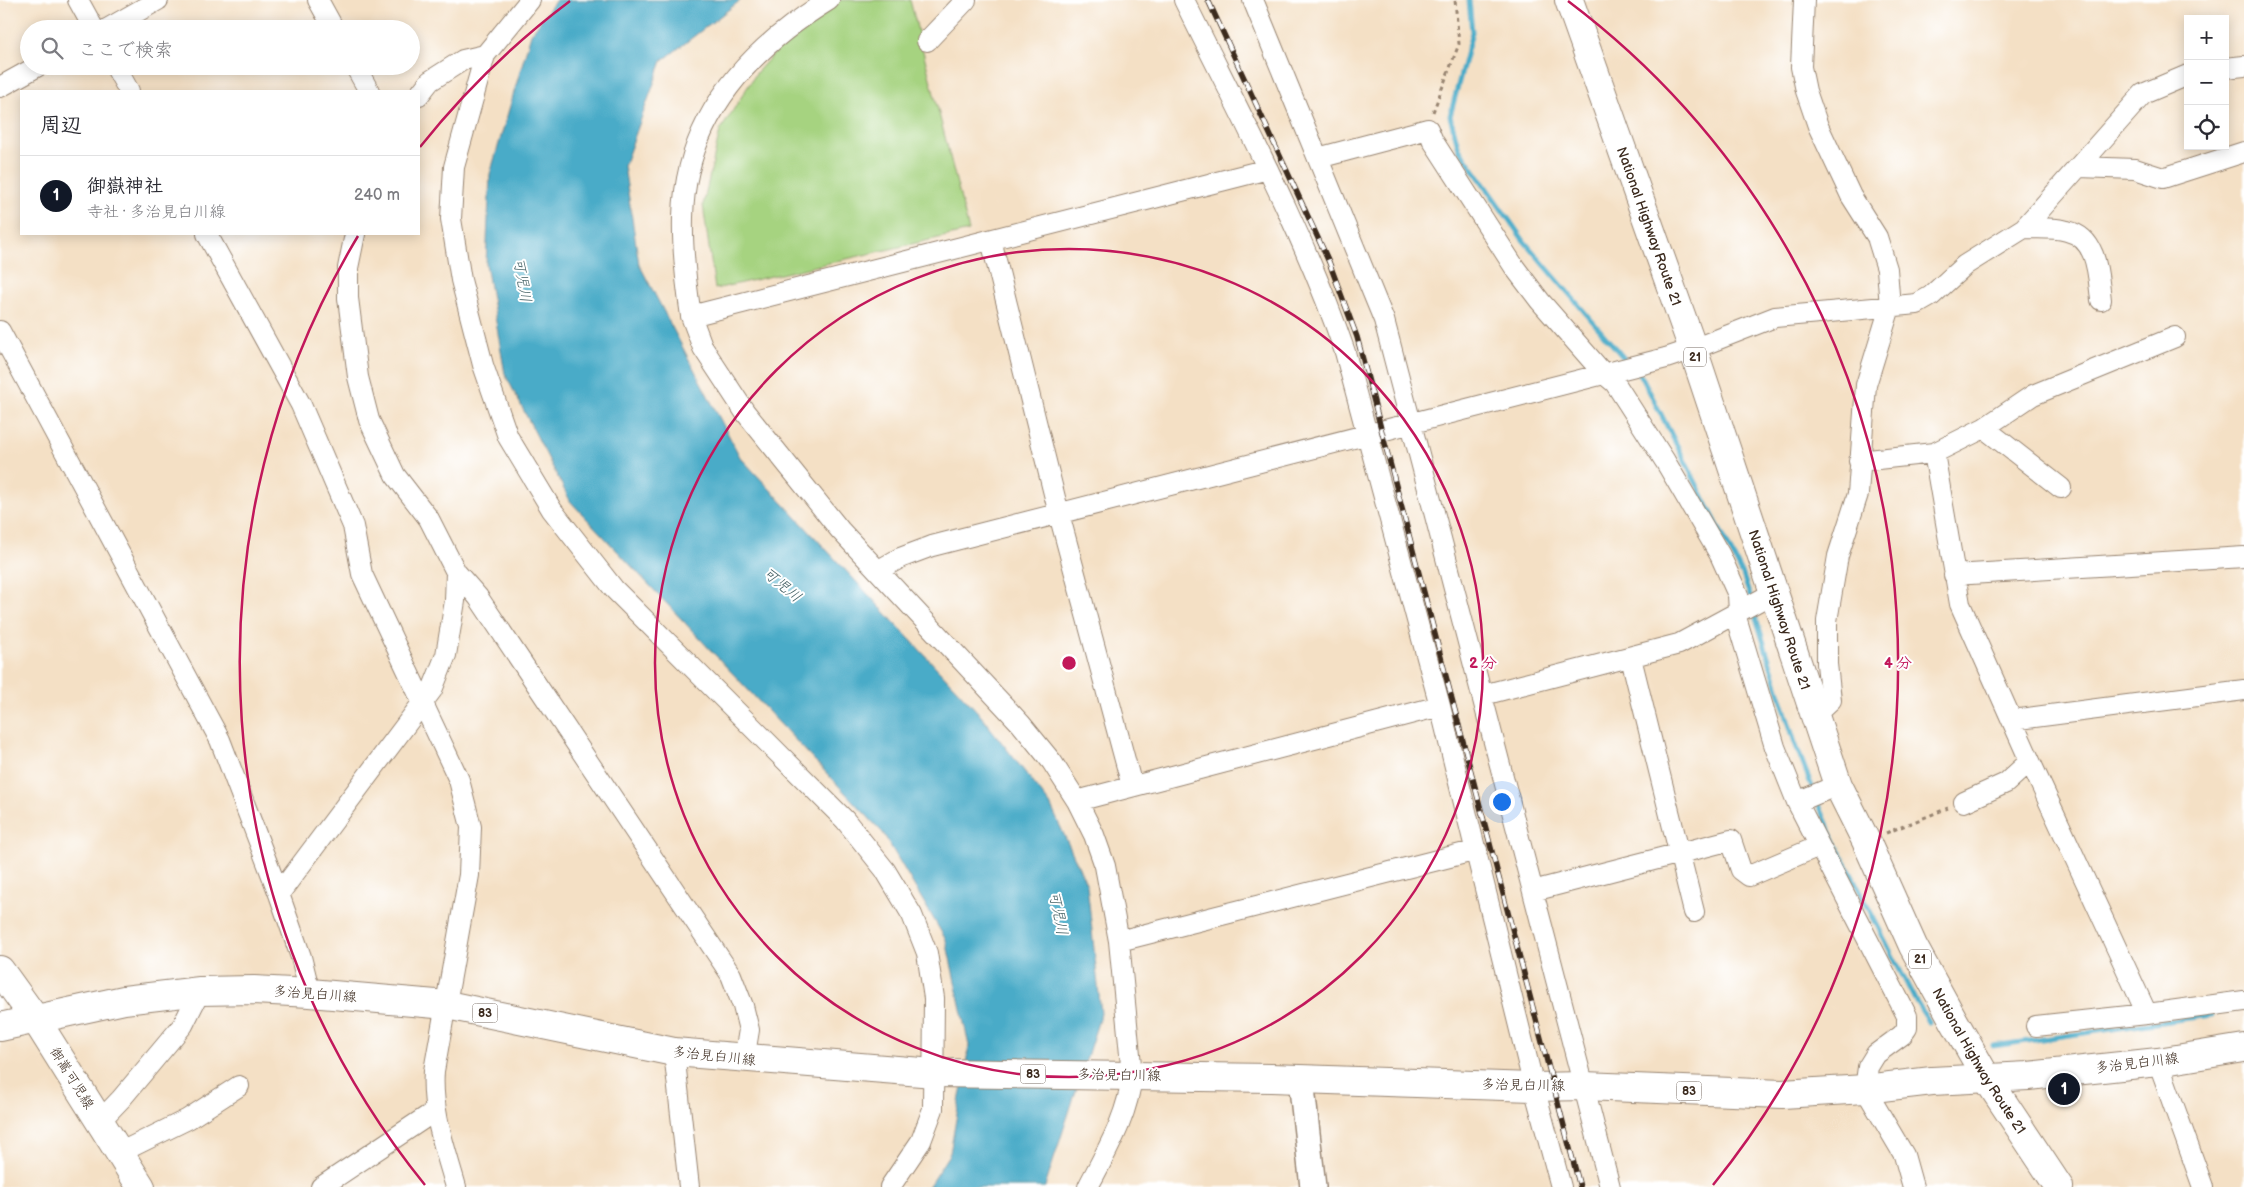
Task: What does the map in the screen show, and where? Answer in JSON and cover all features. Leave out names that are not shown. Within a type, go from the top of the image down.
[{"type":"main road","name":"National Highway Route 21","points":[[1569,0],[1693,350],[1838,785],[1866,841],[1913,946],[1986,1077],[2059,1187]]},
{"type":"main road","name":"御嵩可児線","points":[[0,970],[36,1020],[141,1187]]},
{"type":"main road","name":"多治見白川線","points":[[0,1027],[124,1000],[200,991],[254,990],[447,1005],[674,1052],[744,1060],[934,1073],[1132,1074],[1534,1087],[1584,1086],[1782,1094],[1865,1089],[1986,1077],[2028,1076],[2158,1062],[2244,1048]]},
{"type":"street","points":[[78,0],[89,20]]},
{"type":"street","points":[[123,20],[158,0]]},
{"type":"street","points":[[318,0],[329,20]]},
{"type":"street","points":[[530,0],[485,55],[454,167],[451,219],[461,280],[483,365],[508,437],[552,510],[614,589],[845,820],[885,870],[912,915],[927,953],[934,998],[933,1109],[921,1141],[890,1187]]},
{"type":"street","points":[[829,0],[770,41],[735,76],[718,99],[704,127],[692,159],[686,186],[683,216],[685,276],[691,316],[702,348],[745,412],[840,530],[1021,724],[1052,762],[1077,801],[1094,835],[1106,866],[1119,941],[1132,1074],[1130,1095],[1123,1120],[1088,1187]]},
{"type":"street","points":[[927,41],[966,0]]},
{"type":"street","points":[[1184,0],[1268,170],[1329,305],[1345,352],[1440,706],[1534,1087],[1561,1187]]},
{"type":"street","points":[[1253,0],[1384,320],[1610,1187]]},
{"type":"street","points":[[1804,0],[1801,66],[1806,90],[1818,126],[1851,196],[1877,237],[1887,269],[1890,308],[1866,385],[1858,494],[1838,556],[1826,621],[1827,664],[1831,700],[1815,715]]},
{"type":"street","points":[[420,94],[430,81],[463,60],[485,55]]},
{"type":"street","points":[[2229,68],[2244,66]]},
{"type":"street","points":[[0,87],[22,75]]},
{"type":"street","points":[[120,75],[128,90]]},
{"type":"street","points":[[360,75],[367,90]]},
{"type":"street","points":[[879,570],[900,558],[932,546],[1412,424],[1693,350],[1775,317],[1890,308],[1917,304],[1931,296],[1965,265],[2024,228],[2143,94],[2184,77]]},
{"type":"street","points":[[1318,158],[1428,129],[1433,142],[1515,268],[1540,301],[1603,373],[1616,382],[1720,554],[1738,595],[1737,613],[1774,747],[1797,802],[1907,1016],[1907,1028],[1902,1035],[1876,1054],[1868,1066],[1865,1089],[1904,1155],[1913,1187]]},
{"type":"street","points":[[2079,167],[2135,168],[2163,178],[2244,152]]},
{"type":"street","points":[[691,316],[1268,170]]},
{"type":"street","points":[[2024,228],[2068,231],[2082,239],[2095,256],[2101,300]]},
{"type":"street","points":[[208,235],[301,405],[353,526],[362,574],[459,780],[471,826],[470,875],[434,1071],[433,1091],[435,1111],[456,1187]]},
{"type":"street","points":[[355,235],[348,268],[348,298],[358,378],[369,420],[395,475],[429,519],[456,572],[478,597],[731,974],[744,1006],[749,1030],[744,1060]]},
{"type":"street","points":[[991,240],[1059,514],[1132,786]]},
{"type":"street","points":[[0,331],[220,740],[279,894],[301,957],[310,993]]},
{"type":"street","points":[[1859,462],[1934,453],[1984,428],[2033,395],[2175,337]]},
{"type":"street","points":[[1984,428],[2061,488]]},
{"type":"street","points":[[1934,453],[1960,604],[2147,1014]]},
{"type":"street","points":[[1954,575],[2244,557]]},
{"type":"street","points":[[279,894],[432,690],[446,655],[455,601],[456,572]]},
{"type":"street","points":[[1483,695],[1679,644],[1775,592]]},
{"type":"street","points":[[1631,658],[1694,912]]},
{"type":"street","points":[[2012,720],[2244,690]]},
{"type":"street","points":[[1077,801],[1440,706]]},
{"type":"street","points":[[1964,802],[2006,783],[2030,761]]},
{"type":"street","points":[[1797,802],[1838,785]]},
{"type":"street","points":[[1533,891],[1730,840],[1741,870],[1749,876],[1819,846]]},
{"type":"street","points":[[1119,941],[1477,850]]},
{"type":"street","points":[[99,1122],[121,1100],[182,1024],[200,991]]},
{"type":"street","points":[[2036,1026],[2244,1001]]},
{"type":"street","points":[[674,1052],[689,1187]]},
{"type":"street","points":[[2158,1062],[2203,1187]]},
{"type":"street","points":[[1301,1079],[1313,1187]]},
{"type":"street","points":[[119,1153],[188,1119],[238,1086]]},
{"type":"street","points":[[321,1187],[435,1111]]},
{"type":"path","points":[[1428,129],[1459,44],[1455,0]]},
{"type":"path","points":[[1866,841],[1964,802]]},
{"type":"green space","points":[[841,0],[910,0],[969,231],[715,289],[703,205],[720,131],[757,72],[789,37]]},
{"type":"water","name":"可児川","points":[[556,0],[741,0],[662,61],[624,166],[639,264],[740,457],[977,711],[1050,804],[1087,885],[1101,1013],[1045,1187],[928,1187],[950,1153],[969,1046],[946,940],[883,833],[570,501],[505,374],[486,264],[490,174],[531,34]]},
{"type":"waterway","points":[[1469,0],[1472,32],[1450,116],[1459,149],[1524,241],[1628,363]]},
{"type":"waterway","points":[[1636,371],[1643,379],[1743,575],[1751,599]]},
{"type":"waterway","points":[[1753,608],[1795,743],[1814,792]]},
{"type":"waterway","points":[[1817,800],[1834,840],[1915,1000],[1929,1022]]},
{"type":"waterway","points":[[1993,1046],[2211,1015]]},
{"type":"railway","points":[[1208,0],[1329,262],[1357,337],[1580,1187]]},
{"type":"place","name":"御嶽神社","points":[[2064,1089]]}]
